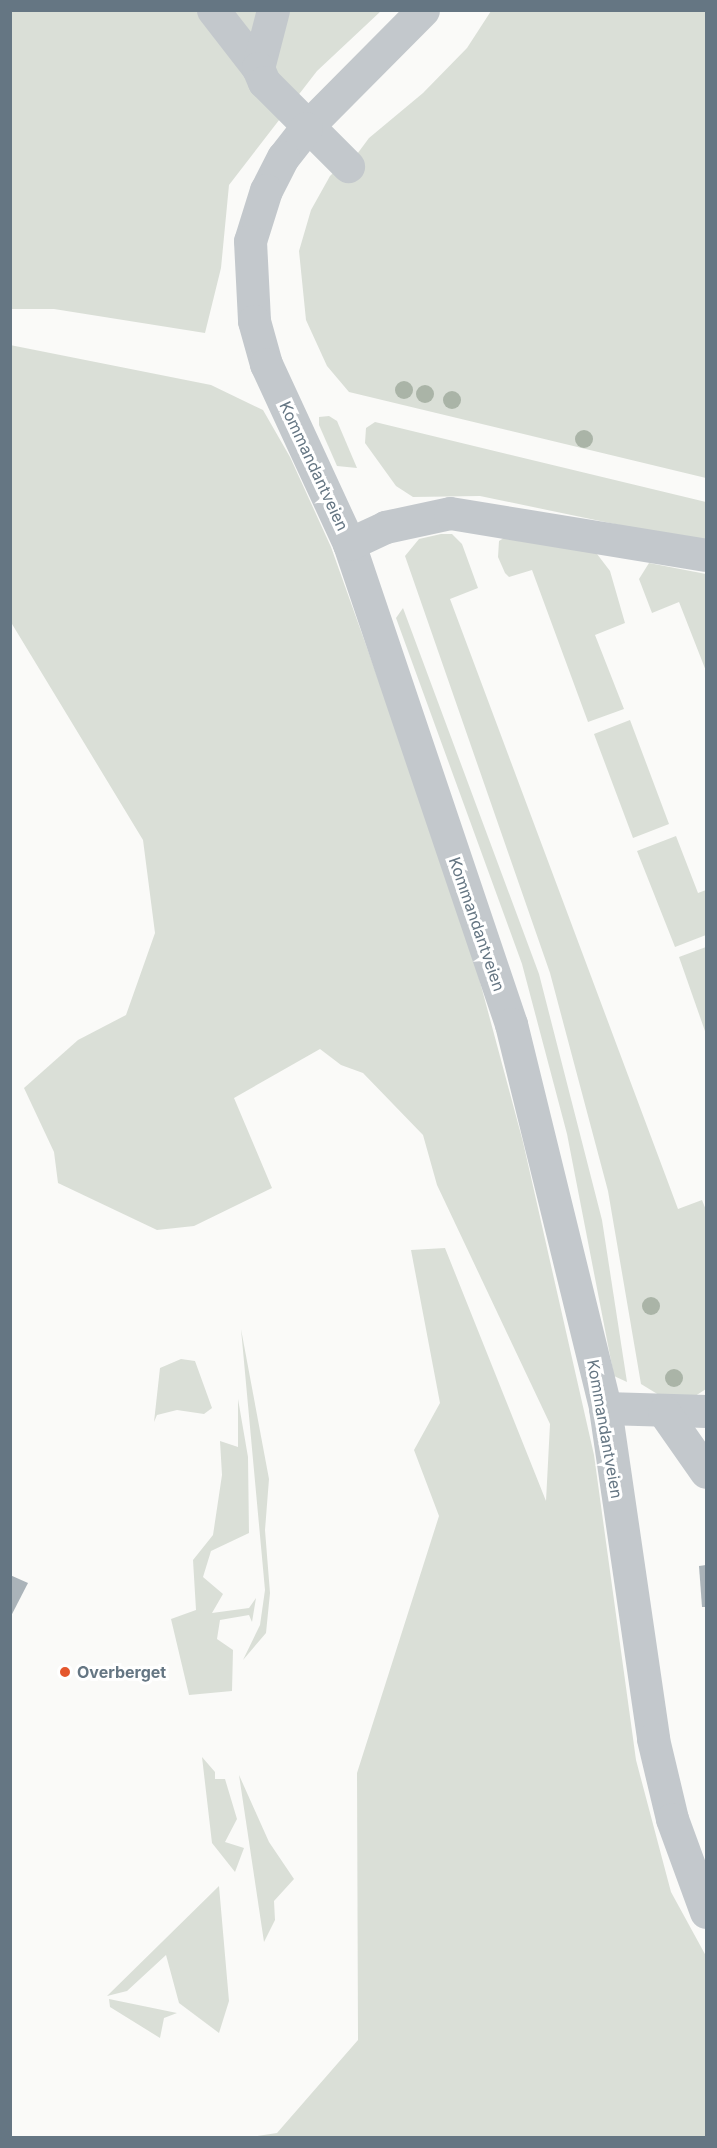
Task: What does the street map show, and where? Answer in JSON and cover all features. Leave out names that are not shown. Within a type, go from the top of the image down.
[{"type":"street","points":[[213,10],[258,68],[264,82],[306,128],[348,166]]},
{"type":"street","points":[[258,68],[273,10]]},
{"type":"street","name":"Kommandantveien","points":[[423,10],[306,128],[283,157],[256,217],[250,241],[251,294],[266,364],[349,544],[511,1024],[605,1408],[653,1738],[672,1819],[706,1912]]},
{"type":"street","points":[[349,544],[385,527],[450,513],[706,555]]},
{"type":"street","points":[[605,1408],[664,1412],[706,1411]]},
{"type":"street","points":[[664,1412],[706,1472]]},
{"type":"shaded area","points":[[10,11],[381,11],[317,71],[229,185],[221,268],[205,333],[54,309],[11,309]]},
{"type":"shaded area","points":[[491,11],[706,11],[706,478],[349,392],[327,366],[306,320],[299,251],[311,210],[330,176],[335,171],[343,173],[369,138],[423,93],[467,48]]},
{"type":"shaded area","points":[[10,345],[211,385],[263,410],[290,457],[331,547],[461,911],[523,1142],[594,1455],[636,1760],[671,1892],[706,1956],[706,2137],[251,2137],[277,2133],[358,2040],[357,1773],[439,1516],[414,1450],[440,1403],[411,1250],[445,1248],[546,1501],[550,1424],[437,1185],[423,1135],[363,1073],[341,1065],[320,1049],[234,1098],[272,1188],[194,1226],[157,1230],[58,1183],[54,1152],[24,1088],[78,1040],[126,1015],[155,933],[143,840],[12,624]]},
{"type":"shaded area","points":[[329,416],[337,421],[357,468],[337,466],[319,425],[319,417]]},
{"type":"shaded area","points":[[375,422],[706,502],[706,543],[480,496],[413,497],[396,486],[365,443],[366,428]]},
{"type":"shaded area","points":[[452,534],[462,544],[478,588],[450,599],[678,1209],[702,1200],[706,1210],[706,1389],[689,1400],[659,1395],[641,1384],[608,1191],[550,973],[405,556],[419,539]]},
{"type":"shaded area","points":[[507,536],[594,550],[610,571],[625,623],[595,635],[624,709],[588,722],[532,570],[509,577],[498,557],[499,541]]},
{"type":"shaded area","points":[[649,563],[706,574],[706,671],[679,602],[652,613],[639,579]]},
{"type":"shaded area","points":[[403,608],[539,974],[602,1220],[627,1382],[614,1376],[567,1134],[522,964],[396,618]]},
{"type":"shaded area","points":[[630,720],[669,824],[633,838],[594,734]]},
{"type":"shaded area","points":[[676,836],[698,893],[706,890],[706,935],[675,947],[637,851]]},
{"type":"shaded area","points":[[706,947],[706,1034],[679,957]]},
{"type":"shaded area","points":[[241,1329],[269,1479],[265,1530],[270,1593],[266,1633],[243,1660],[260,1625],[265,1590]]},
{"type":"shaded area","points":[[181,1359],[195,1361],[212,1408],[204,1414],[177,1410],[157,1415],[154,1422],[160,1368]]},
{"type":"shaded area","points":[[238,1399],[248,1457],[249,1533],[211,1551],[203,1577],[223,1594],[212,1613],[249,1608],[256,1598],[252,1622],[249,1615],[220,1620],[217,1639],[233,1650],[232,1691],[189,1695],[171,1619],[196,1610],[193,1560],[213,1535],[222,1475],[220,1441],[238,1447]]},
{"type":"shaded area","points":[[202,1757],[215,1772],[215,1779],[225,1779],[237,1819],[225,1842],[244,1848],[235,1872],[212,1843]]},
{"type":"shaded area","points":[[239,1775],[269,1842],[294,1879],[274,1901],[275,1920],[264,1942]]},
{"type":"shaded area","points":[[219,1886],[229,2001],[219,2033],[179,2003],[166,1955],[127,1991],[107,1996]]},
{"type":"shaded area","points":[[109,1999],[177,2013],[164,2018],[160,2038],[110,2007]]},
{"type":"building","points":[[706,1565],[706,1607],[702,1607],[699,1566]]},
{"type":"building","points":[[10,1575],[28,1583],[10,1618]]},
{"type":"place","name":"Overberget","points":[[65,1672]]}]
